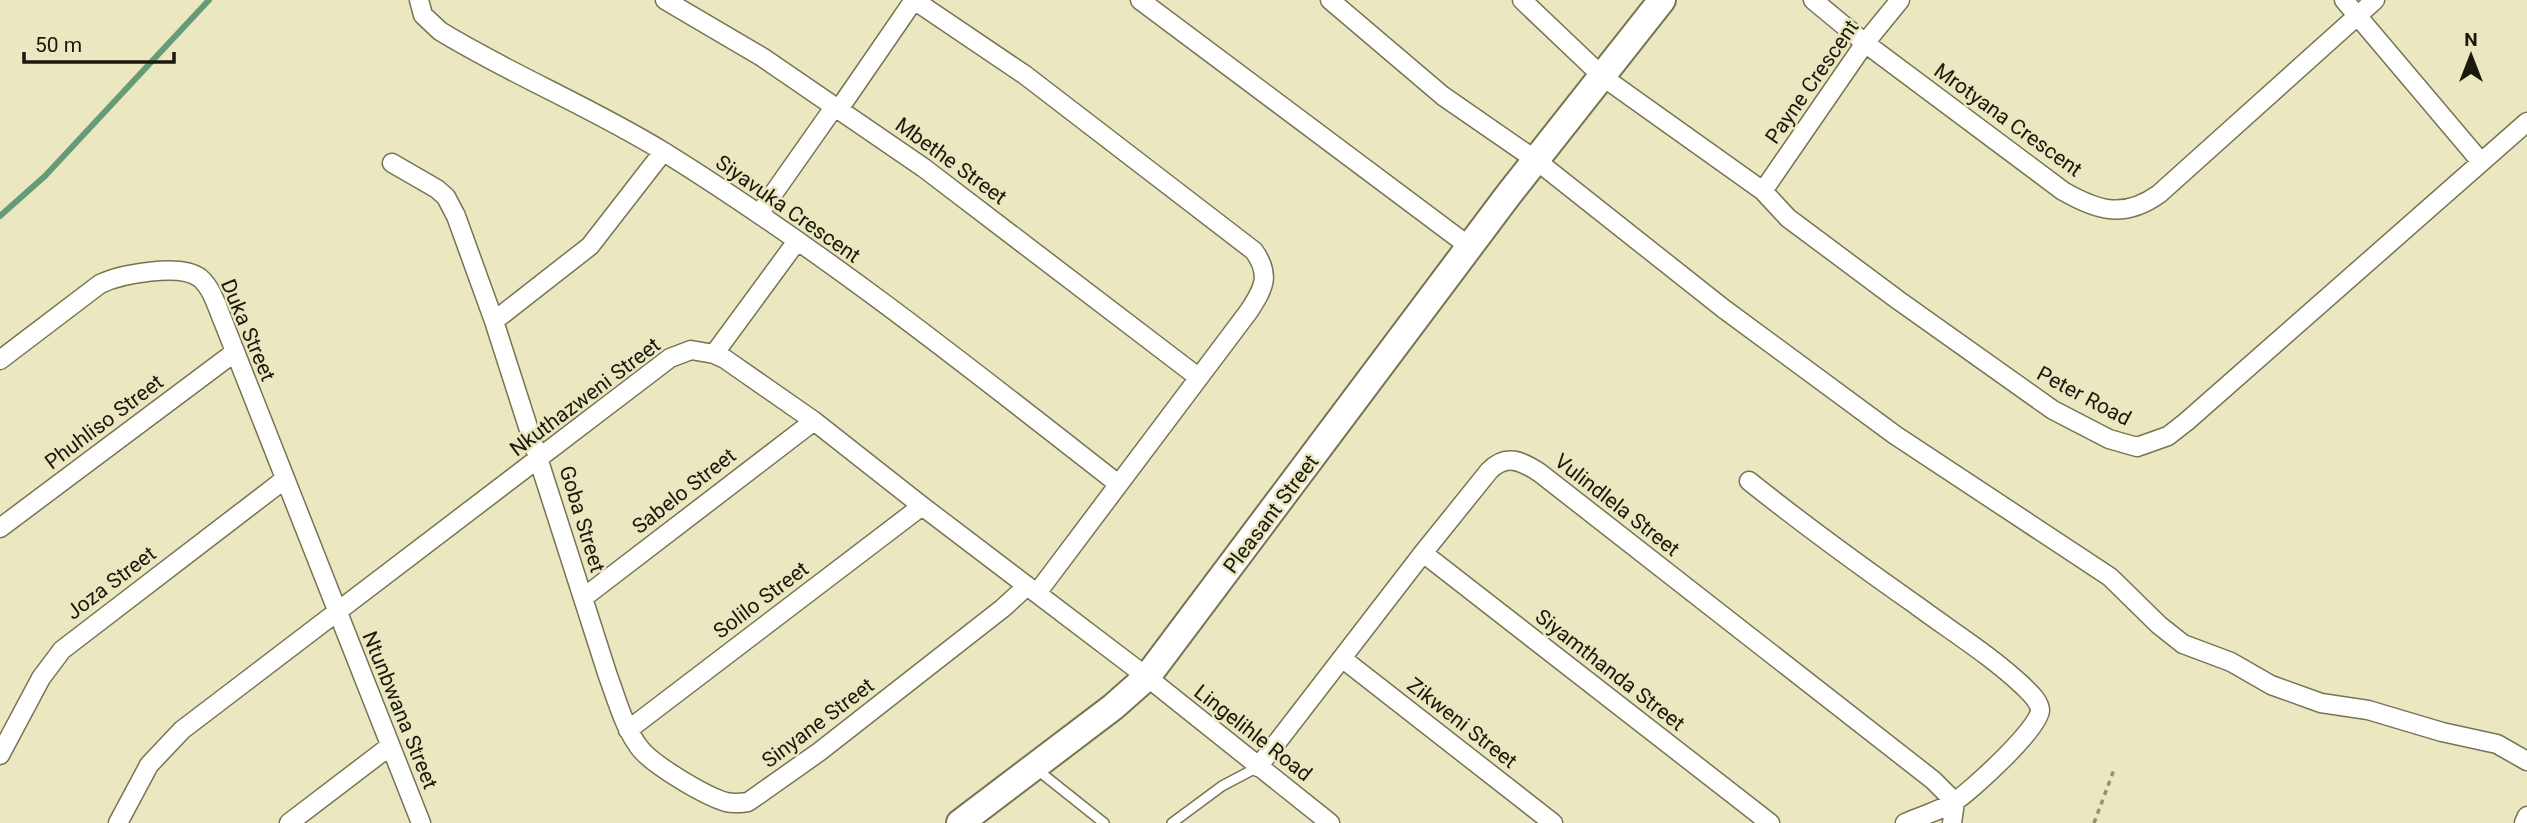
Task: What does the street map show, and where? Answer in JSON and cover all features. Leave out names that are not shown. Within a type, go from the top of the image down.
[{"type":"street","name":"Siyavuka Crescent","points":[[419,0],[423,15],[440,31],[619,126],[759,214],[976,372],[1117,483]]},
{"type":"street","name":"Mbethe Street","points":[[665,0],[715,28],[924,168],[1198,377]]},
{"type":"street","points":[[759,214],[914,0],[1025,75],[1254,251],[1265,273],[1261,291],[1117,483],[1032,589]]},
{"type":"street","points":[[1140,0],[1470,247]]},
{"type":"street","points":[[1330,0],[1443,96],[1536,161],[1616,226],[1856,407],[2110,577],[2159,625],[2183,644],[2231,662],[2271,685],[2321,703],[2368,710],[2442,732],[2497,744],[2527,761]]},
{"type":"street","name":"Peter Road","points":[[1522,0],[1603,77],[1763,191],[1788,218],[1808,234],[2053,410],[2109,439],[2137,447],[2168,436],[2186,422],[2527,122]]},
{"type":"street","name":"Pleasant Street","points":[[960,823],[1147,677],[1470,247],[1662,0]]},
{"type":"street","name":"Mrotyana Crescent","points":[[1813,0],[1865,43],[2063,191],[2082,202],[2118,210],[2141,205],[2159,194],[2375,0]]},
{"type":"street","name":"Payne Crescent","points":[[1763,191],[1865,43],[1900,0]]},
{"type":"street","points":[[2344,0],[2481,162]]},
{"type":"street","points":[[494,321],[590,246],[663,152]]},
{"type":"street","name":"Goba Street","points":[[392,163],[423,180],[446,197],[461,228],[628,730]]},
{"type":"street","points":[[714,354],[797,241]]},
{"type":"street","name":"Duka Street","points":[[0,360],[100,284],[124,276],[168,271],[192,273],[201,279],[214,299],[338,613]]},
{"type":"street","name":"Nkuthazweni Street","points":[[118,823],[149,765],[182,730],[540,460],[670,358],[691,350],[714,354],[744,371],[814,421],[1147,677]]},
{"type":"street","name":"Phuhliso Street","points":[[0,528],[235,352]]},
{"type":"street","name":"Sabelo Street","points":[[583,598],[814,421]]},
{"type":"street","name":"Vulindlela Street","points":[[1258,767],[1423,553],[1497,462],[1507,460],[1527,465],[1933,780],[1955,802]]},
{"type":"street","name":"Joza Street","points":[[0,755],[41,678],[62,650],[285,479]]},
{"type":"street","points":[[1749,481],[1814,533],[1992,660],[2023,685],[2040,709],[2039,718],[2032,729],[1955,802],[1905,823]]},
{"type":"street","name":"Solilo Street","points":[[628,730],[922,506]]},
{"type":"street","name":"Siyamthanda Street","points":[[1423,553],[1770,823]]},
{"type":"street","name":"Sinyane Street","points":[[628,730],[652,761],[719,800],[748,803],[819,752],[994,615],[1032,589]]},
{"type":"street","name":"Ntunbwana Street","points":[[338,613],[421,823]]},
{"type":"street","name":"Zikweni Street","points":[[1343,659],[1553,823]]},
{"type":"street","name":"Lingelihle Road","points":[[1147,677],[1331,823]]},
{"type":"street","points":[[289,823],[390,746]]},
{"type":"street","points":[[1952,823],[1955,802]]},
{"type":"street","points":[[2524,823],[2527,816]]},
{"type":"lane","points":[[1034,767],[1104,823]]},
{"type":"lane","points":[[1172,823],[1222,786],[1258,767]]},
{"type":"path","points":[[2094,823],[2115,767]]},
{"type":"waterway","points":[[0,216],[45,176],[209,0]]}]
